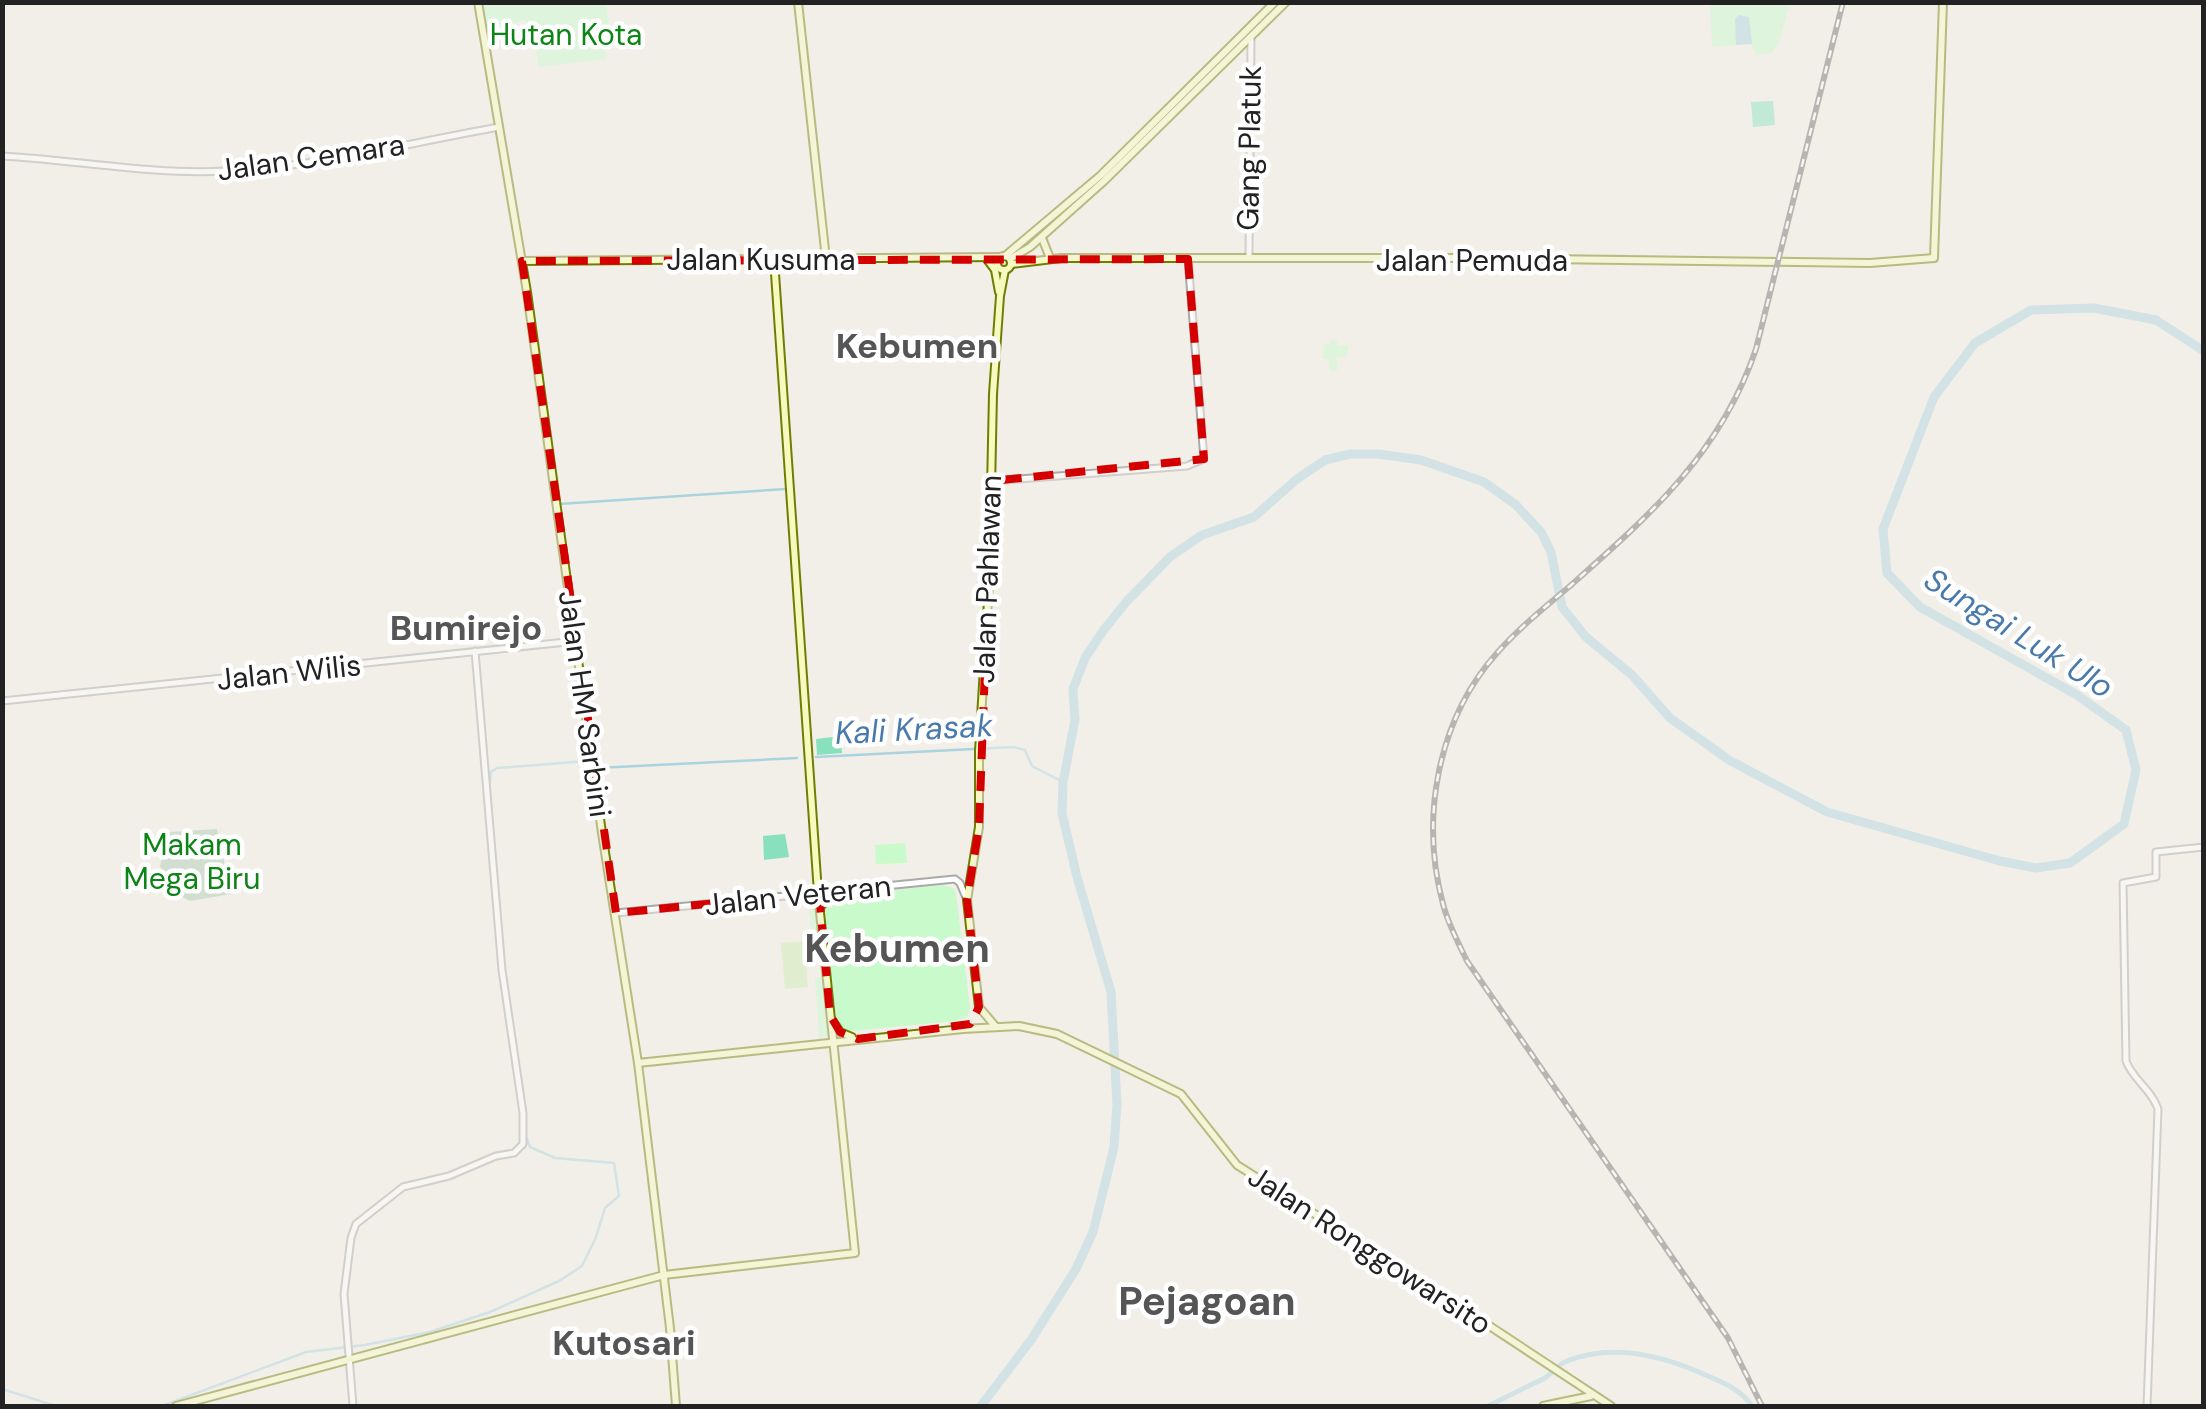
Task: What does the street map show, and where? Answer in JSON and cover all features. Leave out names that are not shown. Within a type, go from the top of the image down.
[{"type":"main road","name":"Jalan HM Sarbini","points":[[478,2],[522,261],[638,1062],[676,1406]]},
{"type":"main road","points":[[798,2],[826,259]]},
{"type":"main road","points":[[1007,261],[1101,175],[1275,2]]},
{"type":"main road","points":[[1007,261],[1104,181],[1286,2]]},
{"type":"main road","name":"Jalan Pemuda","points":[[1007,261],[1467,258],[1870,262],[1934,258],[1943,2]]},
{"type":"main road","points":[[1042,236],[1050,258]]},
{"type":"main road","points":[[985,258],[992,265],[1000,296]]},
{"type":"main road","points":[[1007,261],[1061,258]]},
{"type":"main road","points":[[176,1406],[348,1351],[664,1275],[856,1253],[818,893],[774,259]]},
{"type":"main road","name":"Jalan Kusuma","points":[[522,261],[1007,261]]},
{"type":"main road","name":"Jalan Pahlawan","points":[[979,1007],[967,900],[979,826],[979,749],[1000,296],[1007,261]]},
{"type":"main road","points":[[820,911],[832,892]]},
{"type":"main road","points":[[979,1007],[990,1024],[998,1027]]},
{"type":"main road","points":[[962,1029],[975,1018],[979,1007]]},
{"type":"main road","points":[[830,1015],[840,1032],[858,1039]]},
{"type":"main road","points":[[638,1062],[998,1027]]},
{"type":"main road","name":"Jalan Ronggowarsito","points":[[998,1027],[1041,1029],[1080,1043],[1188,1100],[1238,1164],[1610,1406]]},
{"type":"main road","points":[[1579,1398],[1583,1389]]},
{"type":"main road","points":[[1543,1406],[1592,1396]]},
{"type":"street","name":"Gang Platuk","points":[[1248,260],[1251,36]]},
{"type":"street","name":"Jalan Cemara","points":[[2,156],[219,172],[329,159],[499,126]]},
{"type":"street","points":[[992,481],[1187,466],[1204,459],[1188,259]]},
{"type":"street","name":"Jalan Wilis","points":[[2,701],[574,641]]},
{"type":"street","points":[[352,1406],[345,1286],[356,1224],[404,1186],[449,1176],[514,1152],[524,1144],[523,1112],[502,970],[475,651]]},
{"type":"street","points":[[2147,1406],[2158,1109],[2126,1061],[2123,883],[2156,877],[2156,852],[2204,847]]},
{"type":"street","name":"Jalan Veteran","points":[[616,913],[954,878],[967,900]]},
{"type":"highlighted area","points":[[1188,259],[1204,459],[992,481],[979,827],[967,900],[979,1007],[970,1024],[858,1039],[840,1032],[830,1015],[819,893],[616,913],[522,261]]},
{"type":"green space","name":"Hutan Kota","points":[[480,3],[606,3],[610,30],[602,32],[606,59],[539,67],[535,40],[529,40],[526,20],[483,29]]},
{"type":"green space","points":[[1710,3],[1790,3],[1772,53],[1756,55],[1751,44],[1712,47]]},
{"type":"green space","points":[[1773,101],[1775,125],[1753,127],[1751,102]]},
{"type":"green space","points":[[1330,340],[1337,341],[1338,346],[1349,345],[1347,356],[1336,358],[1338,370],[1330,371],[1328,359],[1323,359],[1323,344],[1330,344]]},
{"type":"green space","points":[[841,736],[842,753],[817,755],[816,739]]},
{"type":"green space","name":"Makam Mega Biru","points":[[217,829],[231,894],[190,901],[169,890],[160,866],[169,832]]},
{"type":"green space","points":[[785,834],[789,857],[764,860],[763,836]]},
{"type":"green space","points":[[905,843],[907,863],[876,864],[875,845]]},
{"type":"green space","points":[[942,885],[953,888],[956,894],[968,1016],[955,1021],[841,1029],[836,1017],[824,906],[829,898]]},
{"type":"green space","points":[[816,891],[824,953],[813,955],[808,892]]},
{"type":"green space","points":[[804,941],[808,987],[785,989],[781,943]]},
{"type":"green space","points":[[826,976],[831,1033],[819,1040],[815,978]]},
{"type":"water","points":[[1739,15],[1749,17],[1752,44],[1736,45],[1735,19]]},
{"type":"waterway","name":"Sungai Luk Ulo","points":[[981,1406],[1031,1340],[1076,1269],[1093,1232],[1114,1147],[1117,1104],[1111,992],[1062,813],[1063,782],[1075,720],[1073,689],[1085,658],[1127,601],[1170,557],[1202,535],[1254,517],[1325,460],[1350,454],[1421,460],[1484,482],[1516,505],[1541,532],[1551,552],[1562,607],[1586,637],[1632,675],[1670,718],[1729,760],[1827,812],[2000,861],[2036,868],[2070,863],[2124,824],[2136,770],[2126,730],[2077,695],[1920,607],[1887,573],[1883,529],[1934,397],[1975,343],[2031,310],[2094,308],[2156,320],[2204,351]]},
{"type":"waterway","points":[[559,504],[786,489]]},
{"type":"waterway","name":"Kali Krasak","points":[[816,757],[1013,747],[1025,750],[1032,766],[1063,782]]},
{"type":"waterway","name":"Kali Krasak","points":[[597,768],[797,758]]},
{"type":"waterway","points":[[489,789],[491,772],[497,768],[587,761],[591,767]]},
{"type":"waterway","points":[[491,806],[501,933]]},
{"type":"waterway","points":[[162,1406],[306,1352],[430,1332],[490,1312],[559,1281],[582,1266],[605,1208],[619,1196],[614,1163],[555,1158],[530,1147],[525,1134]]},
{"type":"waterway","points":[[1488,1406],[1543,1379],[1567,1361],[1618,1352],[1685,1367],[1730,1386],[1752,1406]]},
{"type":"waterway","points":[[2,1389],[56,1406]]},
{"type":"railway","points":[[1762,1406],[1728,1338],[1467,961],[1450,926],[1436,872],[1434,805],[1447,739],[1477,680],[1514,635],[1628,534],[1680,480],[1703,451],[1741,386],[1756,349],[1843,2]]},
{"type":"district","name":"Kebumen","points":[[917,346]]},
{"type":"district","name":"Bumirejo","points":[[466,628]]},
{"type":"district","name":"Kebumen","points":[[897,948]]},
{"type":"district","name":"Pejagoan","points":[[1207,1301]]},
{"type":"district","name":"Kutosari","points":[[624,1343]]}]
